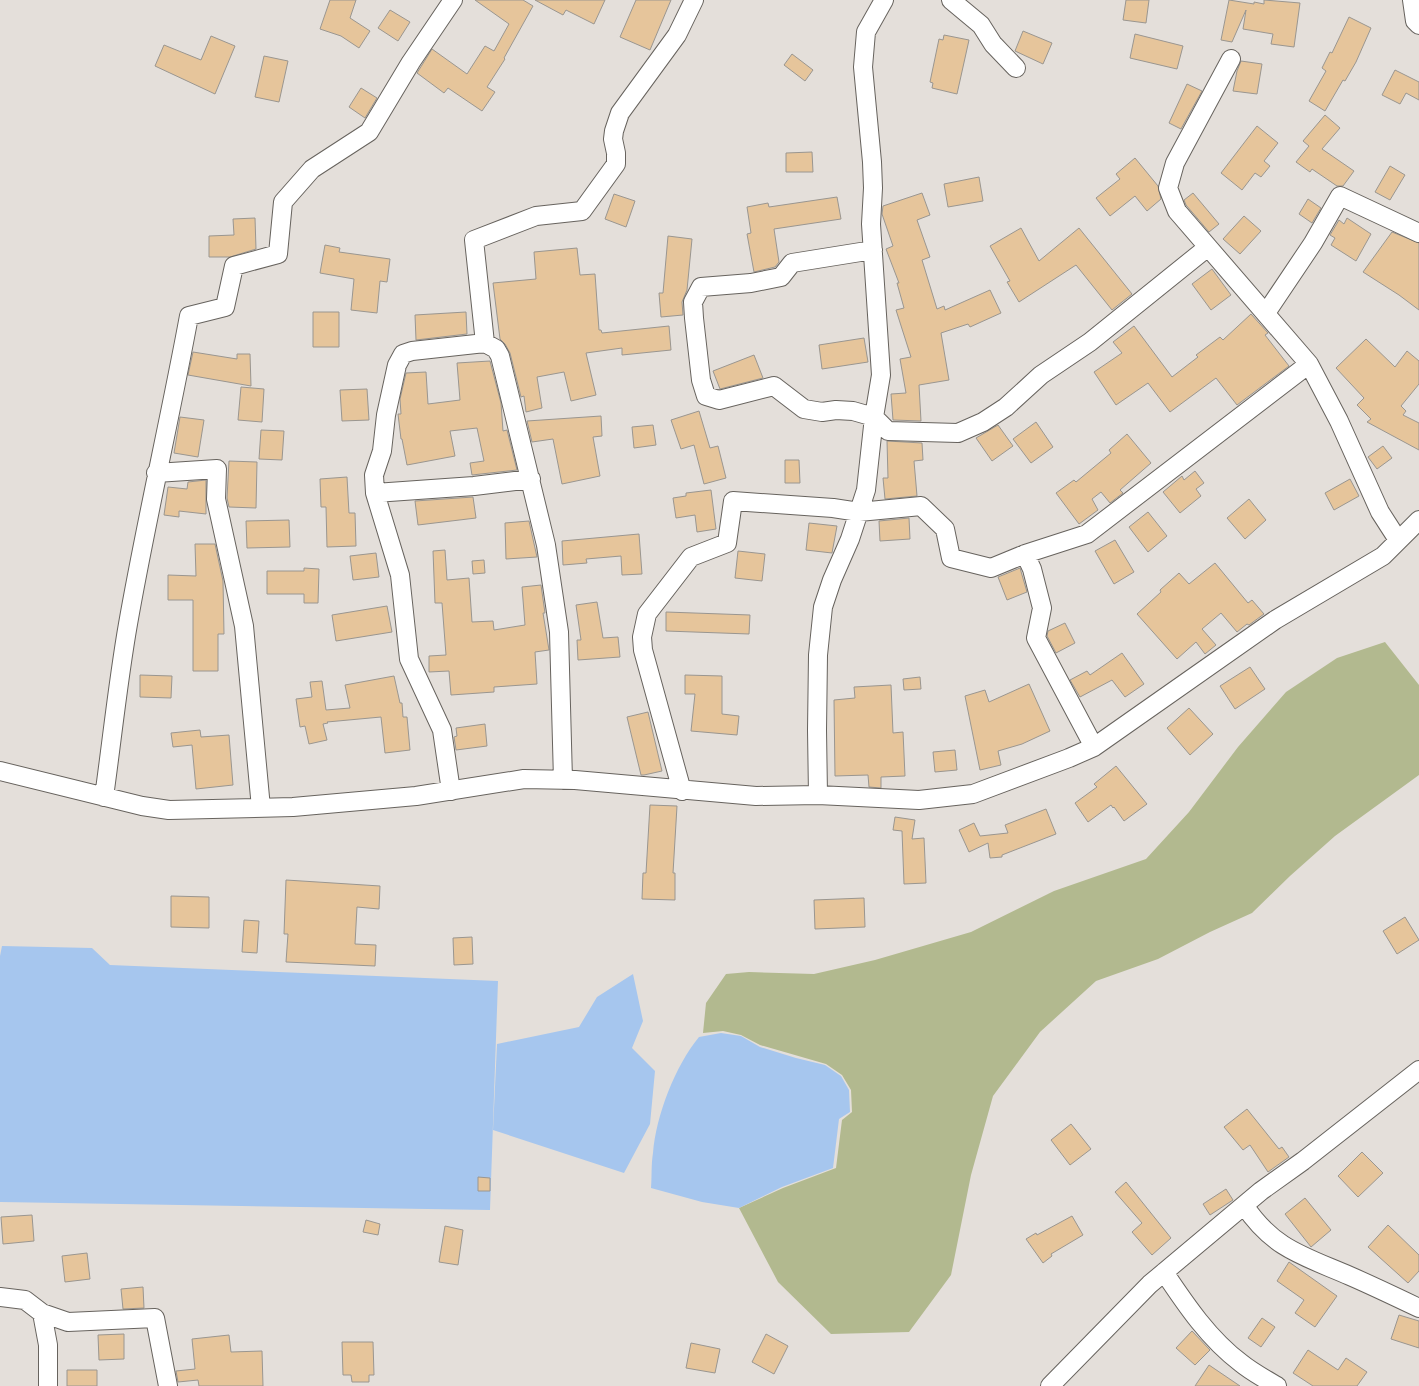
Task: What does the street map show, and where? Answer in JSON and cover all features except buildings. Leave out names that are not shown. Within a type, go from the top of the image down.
[{"type":"street","points":[[104,797],[128,626],[156,473],[189,316],[225,307],[234,266],[278,254],[284,202],[312,170],[370,132],[411,62],[452,0]]},
{"type":"street","points":[[485,343],[474,240],[536,216],[582,211],[616,164],[614,131],[620,113],[677,35],[694,0]]},
{"type":"street","points":[[818,795],[818,664],[823,607],[832,580],[850,539],[866,490],[874,417],[881,375],[871,224],[872,162],[863,67],[866,32],[884,0]]},
{"type":"street","points":[[951,0],[981,25],[993,44],[1016,68]]},
{"type":"street","points":[[1412,0],[1415,22],[1419,25]]},
{"type":"street","points":[[1232,59],[1175,163],[1168,188],[1177,211],[1309,364],[1339,421],[1380,512],[1398,540]]},
{"type":"street","points":[[1266,313],[1313,243],[1340,196],[1419,233]]},
{"type":"street","points":[[873,250],[792,263],[781,277],[751,283],[701,288],[693,302],[701,380],[706,396],[719,400],[774,386],[804,409],[822,412],[836,410],[853,411],[874,417],[888,431],[958,433],[983,422],[1006,407],[1041,375],[1090,342],[1208,246]]},
{"type":"street","points":[[451,790],[442,730],[409,659],[400,576],[375,493],[374,475],[382,452],[386,415],[397,365],[403,354],[412,351],[485,343],[496,348],[500,356],[546,545],[559,632],[563,780]]},
{"type":"street","points":[[682,791],[643,650],[642,636],[647,614],[691,557],[727,543],[733,502],[833,508],[859,512],[921,506],[945,529],[951,558],[991,568],[1025,554],[1087,534],[1309,364]]},
{"type":"street","points":[[156,473],[218,469],[216,499],[244,626],[260,808]]},
{"type":"street","points":[[375,493],[531,480]]},
{"type":"street","points":[[0,772],[142,806],[169,810],[293,807],[416,796],[524,779],[563,780],[756,796],[818,795],[919,800],[973,794],[1094,747],[1274,620],[1383,556],[1419,520]]},
{"type":"street","points":[[1025,554],[1032,569],[1042,608],[1036,638],[1094,747]]},
{"type":"street","points":[[1050,1386],[1164,1272],[1244,1205],[1419,1070]]},
{"type":"street","points":[[1244,1205],[1256,1223],[1269,1236],[1296,1253],[1387,1292],[1419,1308]]},
{"type":"street","points":[[1164,1272],[1193,1314],[1220,1345],[1242,1364],[1277,1386]]},
{"type":"street","points":[[0,1297],[24,1300],[42,1313],[68,1322],[155,1318],[168,1386]]},
{"type":"street","points":[[42,1313],[48,1346],[48,1386]]},
{"type":"green space","points":[[1385,642],[1419,685],[1419,775],[1335,836],[1252,913],[1158,959],[1096,981],[1040,1032],[993,1096],[971,1175],[951,1275],[909,1332],[831,1334],[778,1282],[739,1208],[783,1188],[836,1168],[842,1120],[852,1112],[851,1090],[842,1075],[826,1064],[760,1045],[741,1035],[723,1031],[703,1033],[706,1003],[726,974],[749,972],[814,974],[875,960],[971,932],[1054,891],[1146,859],[1189,812],[1238,747],[1286,692],[1337,658]]},
{"type":"water","points":[[2,946],[92,948],[110,965],[498,981],[490,1210],[0,1202],[0,956]]},
{"type":"water","points":[[633,974],[643,1021],[632,1048],[655,1071],[650,1124],[624,1173],[493,1130],[497,1044],[579,1027],[597,997]]},
{"type":"water","points":[[721,1033],[741,1036],[760,1047],[825,1065],[841,1076],[849,1090],[850,1112],[839,1119],[833,1168],[782,1187],[739,1208],[702,1202],[651,1188],[652,1157],[655,1139],[668,1092],[682,1062],[699,1037]]}]
